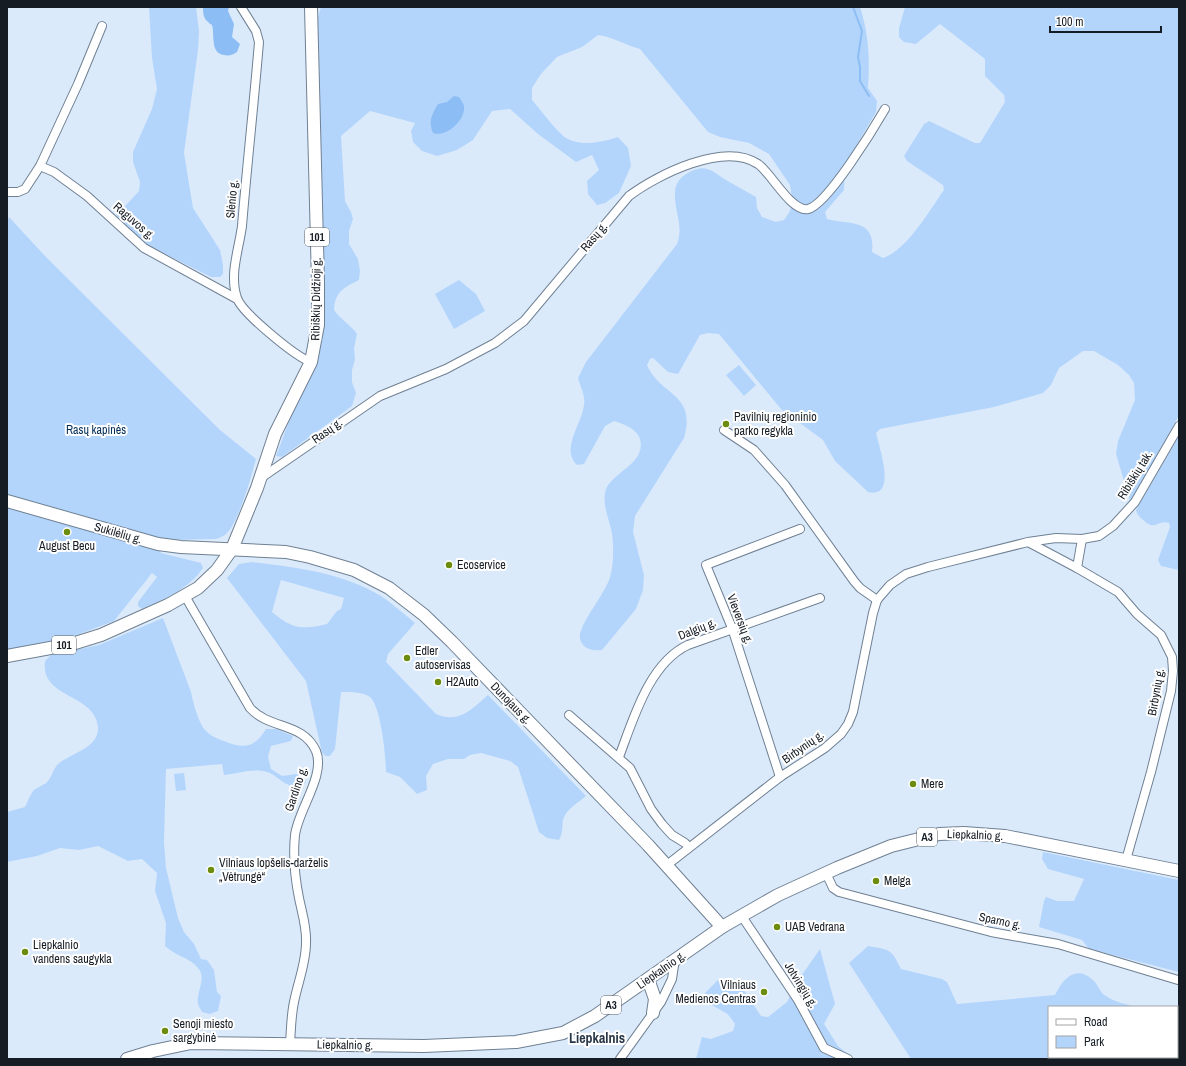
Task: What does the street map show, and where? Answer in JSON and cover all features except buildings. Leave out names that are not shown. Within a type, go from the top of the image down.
[{"type":"main road","name":"Ribiškių Didžioji g.","points":[[232,549],[261,478],[282,418],[299,389],[312,362],[318,325],[311,7]]},
{"type":"main road","name":"Sukilėlių g.","points":[[7,501],[158,544],[181,547],[232,549]]},
{"type":"main road","name":"101","points":[[7,656],[72,644],[101,635],[185,596],[198,588],[217,570],[232,549]]},
{"type":"main road","name":"Dunojaus g.","points":[[232,549],[286,552],[310,557],[354,570],[389,588],[424,615],[448,638],[667,865],[722,927]]},
{"type":"main road","name":"Liepkalnio g.","points":[[127,1059],[153,1051],[191,1043],[424,1046],[516,1042],[543,1038],[573,1029],[598,1014],[722,927],[741,915],[789,890],[891,846],[939,834],[964,833],[1011,837],[1179,871]]},
{"type":"main road","points":[[648,978],[655,999],[653,1013]]},
{"type":"street","name":"Slėnio g.","points":[[237,299],[234,285],[235,267],[242,228],[259,42],[256,31],[241,7]]},
{"type":"street","points":[[7,192],[18,192],[25,188],[40,166],[78,84],[102,26]]},
{"type":"street","name":"Rasų g.","points":[[261,478],[375,398],[446,370],[495,343],[524,321],[629,196],[655,179],[702,160],[727,155],[752,161],[758,164],[794,205],[802,210],[813,208],[835,184],[885,109]]},
{"type":"street","name":"Raguvos g.","points":[[40,166],[54,172],[87,196],[144,248],[237,299]]},
{"type":"street","points":[[237,299],[269,333],[303,360],[312,362]]},
{"type":"street","name":"Ribiškių tak.","points":[[1082,539],[1099,536],[1113,526],[1125,514],[1135,502],[1179,426]]},
{"type":"street","points":[[724,430],[754,450],[785,484],[854,581],[860,588],[877,600]]},
{"type":"street","points":[[268,457],[282,463]]},
{"type":"street","name":"Vieversių g.","points":[[780,777],[732,628],[706,565],[800,529]]},
{"type":"street","name":"Birbynių g.","points":[[667,865],[780,777],[825,748],[847,727],[853,712],[877,600],[890,585],[906,574],[935,565],[1028,542],[1056,538],[1082,539]]},
{"type":"street","points":[[1077,568],[1082,539]]},
{"type":"street","name":"Birbynių g.","points":[[1028,542],[1118,592],[1137,614],[1161,635],[1173,663],[1171,691],[1151,772],[1126,860]]},
{"type":"street","name":"Gardino g.","points":[[185,596],[250,708],[257,716],[269,722],[290,728],[303,735],[311,743],[316,753],[318,764],[315,778],[298,822],[295,835],[296,881],[306,931],[306,944],[305,957],[294,1002],[290,1044]]},
{"type":"street","name":"Dalgių g.","points":[[619,757],[634,717],[653,678],[663,663],[679,649],[732,628],[820,598]]},
{"type":"street","points":[[569,715],[619,757],[634,773],[651,809],[662,824],[672,836],[689,847]]},
{"type":"street","name":"Sparno g.","points":[[826,873],[833,888],[839,892],[991,932],[1058,944],[1178,980]]},
{"type":"street","name":"Jotvingių g.","points":[[741,915],[798,1000],[824,1048],[848,1059]]},
{"type":"street","points":[[620,1059],[653,1013],[670,985],[675,959]]},
{"type":"green space","points":[[149,7],[196,7],[199,31],[198,50],[184,153],[193,208],[220,250],[223,274],[220,277],[211,277],[143,243],[116,216],[139,191],[140,182],[133,162],[133,152],[152,109],[157,89],[152,58]]},
{"type":"green space","points":[[321,7],[860,7],[868,47],[868,88],[877,101],[876,112],[845,165],[844,190],[825,212],[827,219],[852,223],[865,228],[870,233],[872,252],[883,258],[892,254],[909,239],[944,190],[943,185],[907,161],[904,156],[924,124],[929,121],[975,143],[980,143],[1005,102],[1004,95],[985,76],[985,59],[940,24],[916,44],[904,42],[899,37],[899,28],[905,7],[1179,7],[1179,415],[1143,482],[1130,501],[1116,454],[1118,441],[1135,400],[1134,383],[1129,375],[1118,365],[1094,351],[1083,351],[1059,368],[1051,385],[1043,393],[994,407],[880,429],[876,433],[883,460],[885,480],[882,488],[877,492],[868,492],[835,461],[823,440],[781,409],[719,334],[708,333],[700,335],[678,374],[668,372],[653,358],[650,359],[647,365],[660,383],[681,403],[686,412],[687,423],[684,438],[635,516],[633,532],[644,575],[643,590],[636,609],[602,650],[586,648],[581,643],[580,633],[607,584],[612,566],[613,540],[605,506],[605,493],[613,480],[638,456],[641,448],[640,439],[636,432],[626,425],[614,421],[605,426],[584,464],[577,465],[572,459],[571,444],[584,402],[584,395],[578,378],[586,362],[677,244],[680,231],[675,200],[675,190],[678,181],[694,170],[704,168],[708,169],[756,197],[757,208],[762,217],[776,222],[784,220],[790,211],[792,197],[790,185],[769,154],[749,143],[720,137],[708,132],[640,49],[609,37],[598,35],[582,47],[557,57],[541,74],[532,88],[532,100],[553,126],[562,135],[572,141],[592,143],[618,137],[628,148],[631,166],[619,193],[605,203],[597,205],[588,194],[587,181],[599,170],[592,155],[576,162],[538,134],[510,109],[492,111],[473,140],[457,150],[437,156],[422,151],[413,142],[411,131],[415,123],[370,111],[341,136],[345,201],[353,219],[349,231],[349,244],[358,259],[360,271],[359,280],[344,288],[338,295],[334,310],[357,334],[354,348],[355,360],[352,370],[352,382],[356,393],[352,406],[282,457],[276,456],[296,403],[314,368],[317,33],[318,17]]},
{"type":"green space","name":"Rasų kapinės","points":[[9,217],[45,256],[220,430],[256,459],[248,487],[236,519],[225,535],[216,539],[169,540],[7,497],[7,222]]},
{"type":"green space","points":[[459,280],[476,294],[485,311],[454,329],[435,294]]},
{"type":"green space","points":[[739,365],[756,385],[744,396],[726,375]]},
{"type":"green space","points":[[1179,436],[1179,570],[1161,566],[1158,560],[1170,527],[1169,523],[1165,522],[1151,525],[1140,517],[1136,510]]},
{"type":"green space","points":[[7,506],[159,549],[161,553],[201,563],[203,568],[191,582],[176,593],[142,609],[138,606],[138,602],[157,577],[152,573],[114,621],[74,636],[7,650]]},
{"type":"green space","points":[[252,562],[285,566],[335,576],[367,588],[381,596],[415,623],[388,654],[386,662],[436,714],[444,717],[452,717],[465,714],[488,695],[586,796],[569,809],[563,820],[562,832],[559,840],[547,838],[539,832],[518,767],[510,761],[481,753],[470,755],[464,759],[448,759],[433,764],[426,776],[427,790],[417,794],[400,777],[386,772],[384,745],[378,712],[375,704],[369,696],[357,693],[341,692],[335,749],[330,756],[326,756],[322,753],[306,681],[227,578],[239,564]],"holes":[[[281,580],[344,598],[341,609],[337,611],[327,624],[318,626],[298,627],[279,618],[272,612]]]},
{"type":"green space","points":[[163,618],[191,692],[198,717],[205,730],[219,739],[231,744],[243,746],[253,743],[266,729],[276,729],[293,736],[291,741],[271,746],[268,757],[271,769],[282,776],[296,774],[304,777],[306,782],[302,786],[289,785],[273,774],[262,771],[248,771],[224,775],[222,764],[166,769],[164,842],[166,868],[178,918],[184,932],[194,944],[201,959],[207,960],[214,970],[217,992],[221,996],[218,1011],[210,1014],[202,1012],[198,1004],[202,976],[201,972],[190,961],[165,946],[166,923],[155,891],[157,873],[142,859],[128,861],[98,846],[79,850],[60,848],[37,856],[7,862],[7,812],[25,807],[33,791],[48,781],[57,765],[89,746],[94,741],[97,734],[98,727],[95,716],[79,701],[59,690],[51,683],[46,673],[45,661],[51,655],[99,645]]},
{"type":"green space","points":[[184,773],[186,790],[176,791],[174,774]]},
{"type":"green space","points":[[1043,852],[1179,880],[1179,972],[1089,949],[1082,940],[1039,927],[1046,897],[1057,901],[1074,901],[1084,879],[1048,869],[1042,859]]},
{"type":"green space","points":[[868,946],[885,949],[895,957],[901,969],[942,979],[947,982],[957,1004],[1055,995],[1066,978],[1077,973],[1082,974],[1088,976],[1095,982],[1102,993],[1109,998],[1132,1006],[1048,1006],[1048,1058],[1178,1058],[1178,1022],[1179,1059],[911,1059],[849,963]]},
{"type":"green space","points":[[820,949],[835,1004],[824,1024],[838,1046],[854,1059],[696,1059],[702,1037],[711,1039],[733,1031],[735,1024],[727,1014],[711,1005],[707,1000],[705,993],[718,980],[739,983],[761,1016],[768,1017],[787,1002],[799,979]]},
{"type":"shaded area","points":[[203,7],[229,7],[228,11],[234,24],[232,37],[240,44],[237,52],[232,55],[224,55],[217,51],[214,43],[212,25],[204,18]]},
{"type":"shaded area","points":[[454,96],[459,97],[464,105],[462,117],[454,127],[444,133],[433,133],[431,125],[432,114],[438,104],[447,102]]},
{"type":"waterway","points":[[853,7],[862,31],[858,57],[860,81],[869,96]]},
{"type":"place","name":"Pavilnių regioninio parko regykla","points":[[726,424]]},
{"type":"place","name":"August Becu","points":[[67,532]]},
{"type":"place","name":"Ecoservice","points":[[449,565]]},
{"type":"place","name":"Edler autoservisas","points":[[407,658]]},
{"type":"place","name":"H2Auto","points":[[438,682]]},
{"type":"place","name":"Mere","points":[[913,784]]},
{"type":"place","name":"Vilniaus lopšelis-darželis „Vėtrungė“","points":[[211,870]]},
{"type":"place","name":"Melga","points":[[876,881]]},
{"type":"place","name":"UAB Vedrana","points":[[777,927]]},
{"type":"place","name":"Liepkalnio vandens saugykla","points":[[25,952]]},
{"type":"place","name":"Vilniaus Medienos Centras","points":[[764,992]]},
{"type":"place","name":"Senoji miesto sargybinė","points":[[165,1031]]},
{"type":"district","name":"Liepkalnis","points":[[597,1038]]}]
